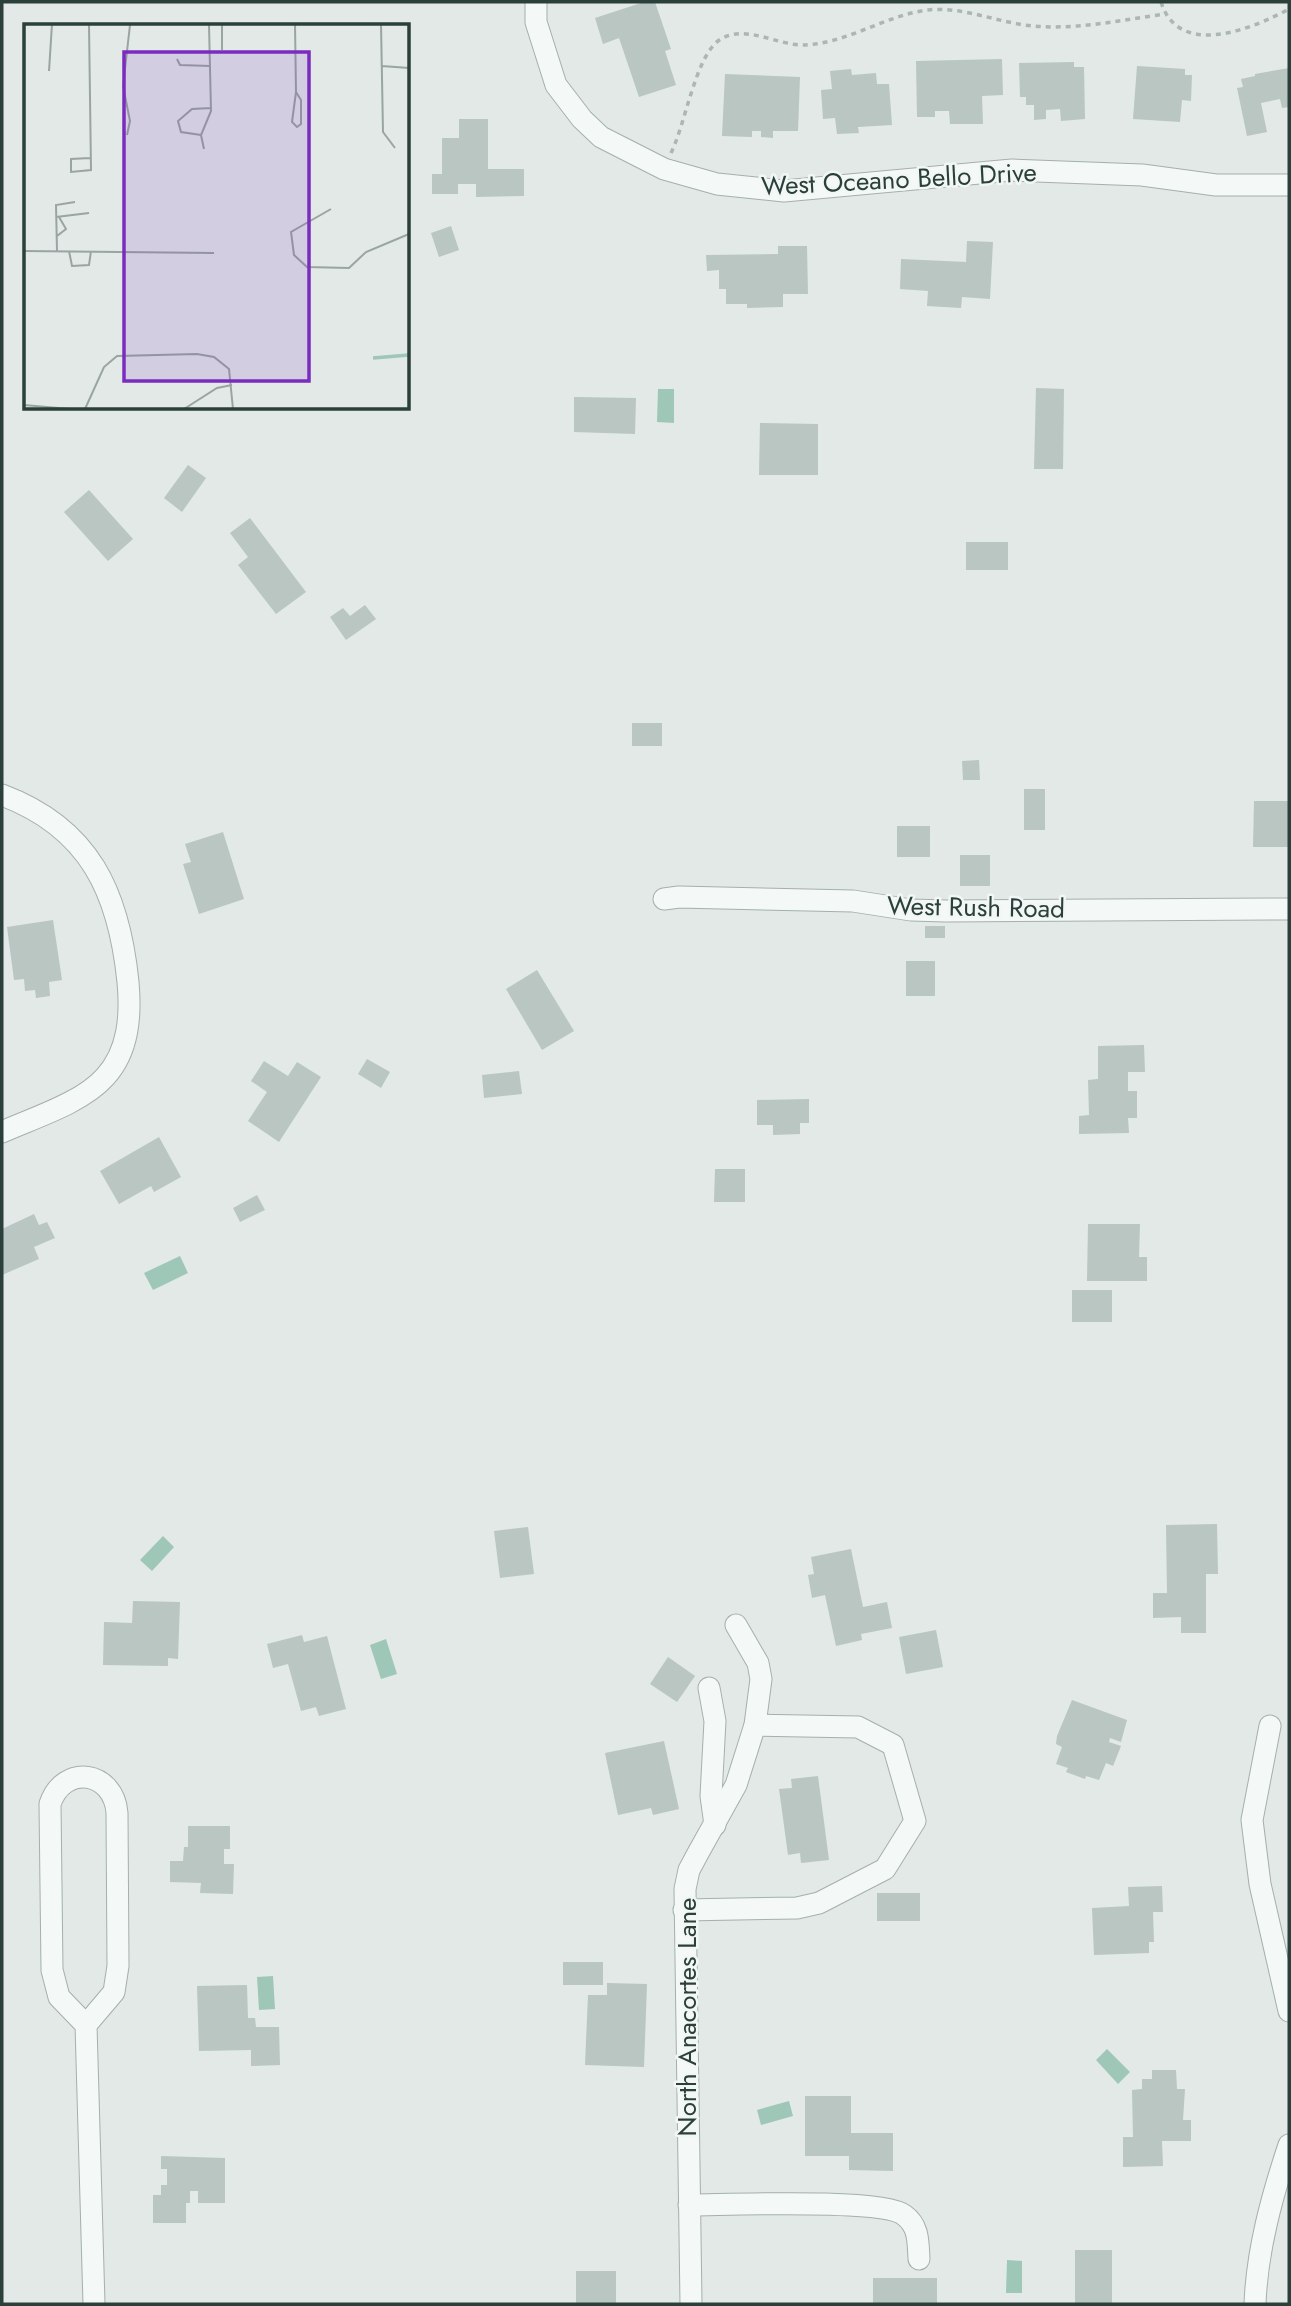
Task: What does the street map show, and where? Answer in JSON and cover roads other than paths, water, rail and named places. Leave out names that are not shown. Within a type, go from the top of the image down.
[{"type":"street","name":"West Oceano Bello Drive","points":[[536,2],[536,22],[556,85],[582,119],[601,137],[664,169],[718,184],[784,191],[1012,170],[1142,175],[1216,184],[1289,185]]},
{"type":"street","points":[[2,795],[42,815],[70,837],[94,866],[118,915],[125,948],[130,1004],[125,1044],[106,1077],[83,1095],[2,1132]]},
{"type":"street","name":"West Rush Road","points":[[664,899],[678,897],[853,901],[911,910],[946,911],[1289,909]]},
{"type":"street","name":"North Anacortes Lane","points":[[691,2304],[685,1889],[689,1870],[736,1785],[755,1725],[761,1679],[758,1663],[736,1625]]},
{"type":"street","points":[[709,1688],[715,1721],[711,1796],[715,1825]]},
{"type":"street","points":[[684,1910],[797,1908],[819,1903],[885,1869],[915,1821],[893,1745],[858,1727],[755,1725]]},
{"type":"street","points":[[1270,1726],[1252,1820],[1260,1884],[1289,2011]]},
{"type":"street","points":[[86,2025],[59,1997],[52,1970],[50,1804],[53,1795],[63,1783],[80,1777],[91,1778],[106,1786],[112,1794],[117,1813],[118,1966],[114,1992],[86,2025],[94,2304]]},
{"type":"street","points":[[1255,2304],[1256,2278],[1273,2195],[1289,2145]]},
{"type":"street","points":[[689,2205],[859,2204],[903,2213],[917,2228],[919,2259]]}]
